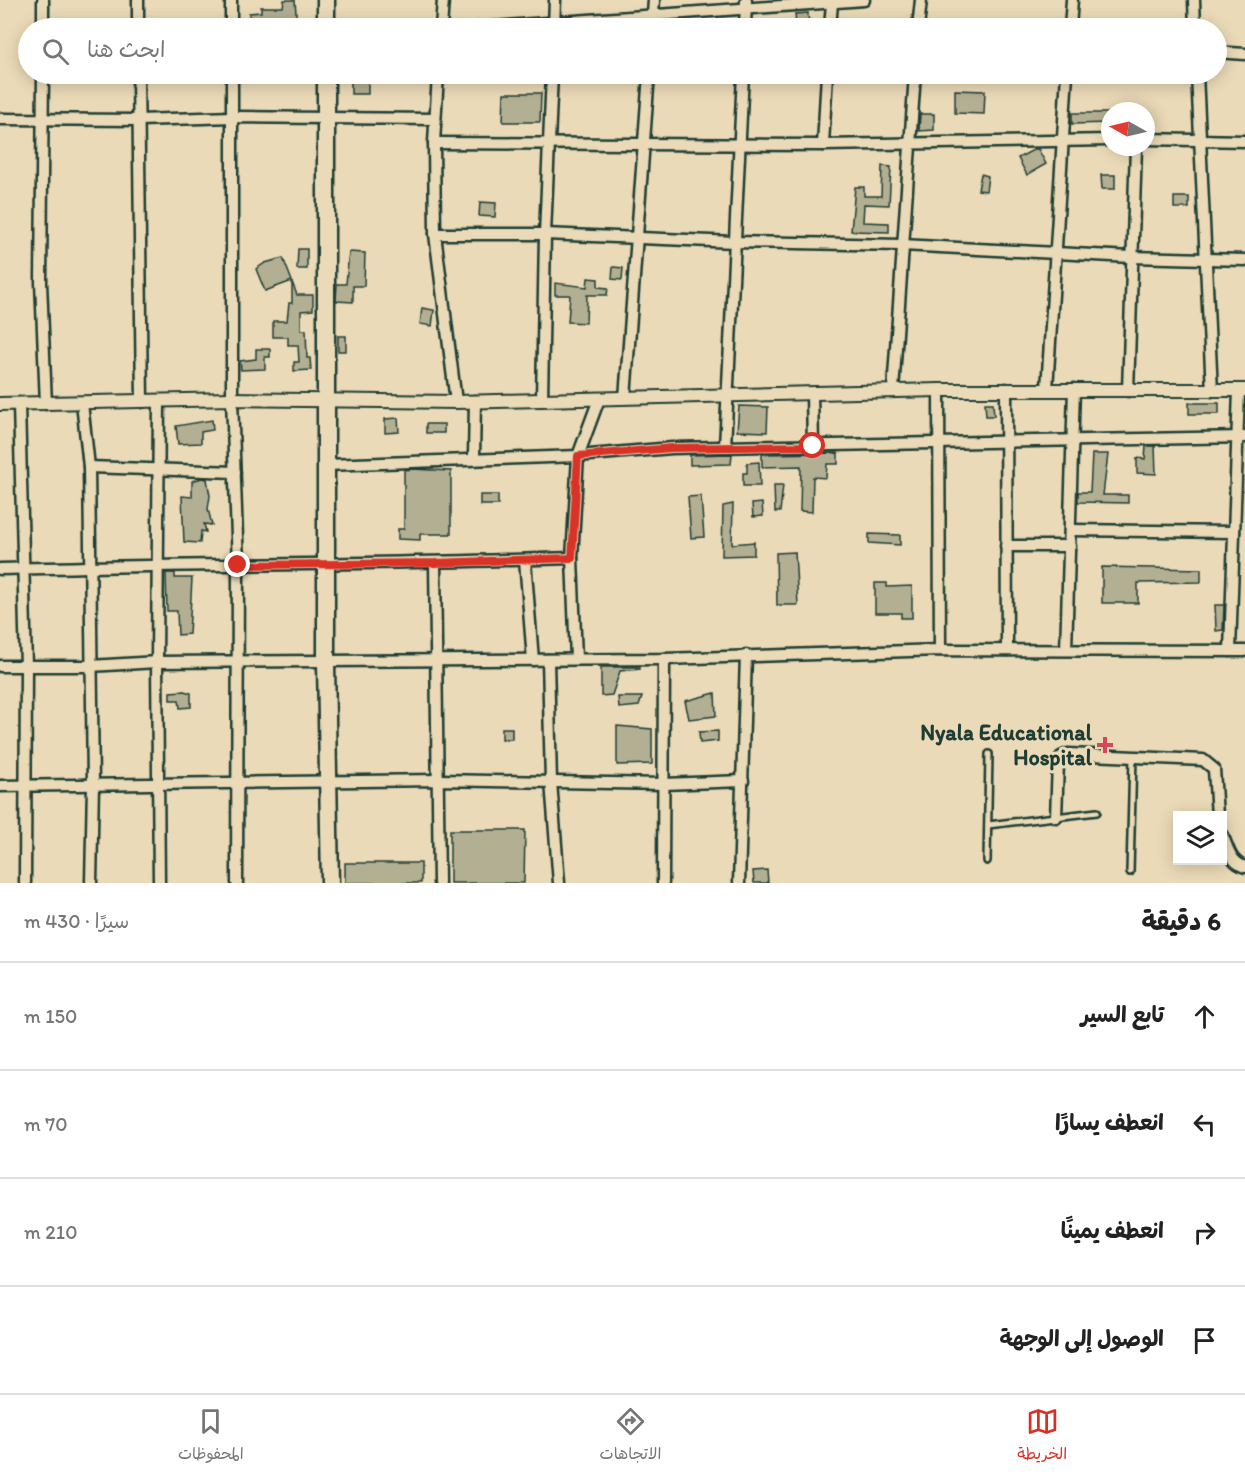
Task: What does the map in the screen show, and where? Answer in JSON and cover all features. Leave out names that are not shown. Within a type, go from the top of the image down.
[{"type":"highway","points":[[326,0],[326,18]]},
{"type":"highway","points":[[326,84],[328,400],[326,663],[330,883]]},
{"type":"street","points":[[43,0],[43,18]]},
{"type":"street","points":[[138,0],[138,18]]},
{"type":"street","points":[[231,0],[231,18]]},
{"type":"street","points":[[442,18],[443,0]]},
{"type":"street","points":[[554,18],[555,0]]},
{"type":"street","points":[[654,0],[654,16]]},
{"type":"street","points":[[632,18],[746,5],[864,0]]},
{"type":"street","points":[[919,18],[921,0]]},
{"type":"street","points":[[1071,18],[1072,0]]},
{"type":"street","points":[[1194,0],[1195,18]]},
{"type":"street","points":[[831,18],[832,3]]},
{"type":"street","points":[[1227,53],[1245,54]]},
{"type":"street","points":[[43,84],[41,282],[46,404]]},
{"type":"street","points":[[138,84],[142,402]]},
{"type":"street","points":[[232,84],[232,399],[239,662],[237,883]]},
{"type":"street","points":[[437,84],[434,143],[435,234],[456,402]]},
{"type":"street","points":[[542,400],[545,234],[552,84]]},
{"type":"street","points":[[625,398],[647,84]]},
{"type":"street","points":[[725,447],[743,84]]},
{"type":"street","points":[[823,146],[826,84]]},
{"type":"street","points":[[893,391],[914,84]]},
{"type":"street","points":[[1047,389],[1066,84]]},
{"type":"street","points":[[1197,84],[1212,391]]},
{"type":"street","points":[[0,119],[42,117],[139,120],[233,117],[435,119]]},
{"type":"street","points":[[434,143],[549,142],[823,146],[1101,140]]},
{"type":"street","points":[[1155,140],[1245,141]]},
{"type":"street","points":[[1128,391],[1136,156]]},
{"type":"street","points":[[435,234],[545,234],[735,242],[902,245],[1055,254],[1245,260]]},
{"type":"street","points":[[1006,389],[1007,650]]},
{"type":"street","points":[[0,404],[232,399],[456,402],[1006,389],[1242,390],[1230,651]]},
{"type":"street","points":[[1066,650],[1074,389]]},
{"type":"street","points":[[939,390],[940,650]]},
{"type":"street","points":[[812,393],[813,446]]},
{"type":"street","points":[[576,659],[572,558],[578,456],[599,399]]},
{"type":"street","points":[[474,457],[475,401]]},
{"type":"street","points":[[159,402],[157,662],[159,883]]},
{"type":"street","points":[[82,403],[89,467],[93,784],[91,883]]},
{"type":"street","points":[[19,405],[26,666],[25,883]]},
{"type":"street","points":[[326,465],[474,457],[578,456],[725,447],[1241,437]]},
{"type":"street","points":[[89,467],[235,472]]},
{"type":"street","points":[[1071,530],[1234,532]]},
{"type":"street","points":[[1006,546],[1070,546]]},
{"type":"street","points":[[0,569],[159,564],[435,563],[572,558]]},
{"type":"street","points":[[525,560],[533,660]]},
{"type":"street","points":[[435,563],[439,883]]},
{"type":"street","points":[[0,666],[90,666],[157,662],[326,663],[664,659],[940,650],[1245,651]]},
{"type":"street","points":[[739,883],[746,655]]},
{"type":"street","points":[[663,883],[664,659]]},
{"type":"street","points":[[548,660],[551,782],[559,883]]},
{"type":"street","points":[[1056,817],[1058,763],[1061,757],[1068,754],[1203,760],[1210,763],[1214,769],[1217,811]]},
{"type":"street","points":[[0,786],[438,780],[664,784],[743,781]]},
{"type":"street","points":[[1227,847],[1236,864],[1245,867]]},
{"type":"lane","points":[[987,861],[988,754]]},
{"type":"lane","points":[[1130,872],[1133,757]]},
{"type":"lane","points":[[988,825],[1097,812]]},
{"type":"building","points":[[284,0],[295,0],[296,18],[249,18],[249,13],[261,12],[261,7],[283,7]]},
{"type":"building","points":[[808,13],[808,18],[795,18],[795,14]]},
{"type":"building","points":[[351,84],[368,84],[368,94],[351,94]]},
{"type":"building","points":[[955,90],[985,91],[984,114],[955,113]]},
{"type":"building","points":[[504,93],[541,93],[540,122],[503,122]]},
{"type":"building","points":[[1072,113],[1101,113],[1101,123],[1072,124]]},
{"type":"building","points":[[920,114],[934,114],[934,130],[919,131]]},
{"type":"building","points":[[1038,149],[1046,164],[1027,175],[1018,158]]},
{"type":"building","points":[[882,166],[891,167],[889,205],[864,204],[863,222],[889,223],[889,232],[851,231],[855,187],[864,187],[864,196],[881,196]]},
{"type":"building","points":[[981,174],[988,176],[986,191],[978,190]]},
{"type":"building","points":[[1101,175],[1115,175],[1115,189],[1102,189]]},
{"type":"building","points":[[1174,197],[1189,197],[1189,208],[1174,208]]},
{"type":"building","points":[[480,202],[496,203],[495,217],[479,216]]},
{"type":"building","points":[[298,249],[307,249],[307,269],[297,269]]},
{"type":"building","points":[[349,252],[365,253],[364,286],[353,286],[353,302],[336,301],[337,284],[346,284]]},
{"type":"building","points":[[283,258],[292,281],[265,291],[256,269],[265,263]]},
{"type":"building","points":[[613,267],[623,268],[622,280],[612,279]]},
{"type":"building","points":[[588,278],[598,279],[598,287],[608,288],[607,295],[587,295],[586,323],[568,322],[570,295],[555,295],[555,283],[587,287]]},
{"type":"building","points":[[292,282],[297,295],[313,295],[313,310],[301,311],[301,330],[306,330],[307,358],[310,358],[311,370],[294,371],[294,362],[299,362],[298,345],[288,345],[288,337],[273,337],[273,321],[287,321],[289,303],[292,303]]},
{"type":"building","points":[[422,308],[434,310],[432,326],[420,324]]},
{"type":"building","points":[[338,336],[346,336],[346,351],[338,351]]},
{"type":"building","points":[[256,349],[270,349],[270,357],[265,357],[265,369],[241,370],[240,361],[256,359]]},
{"type":"building","points":[[985,403],[993,403],[994,416],[986,416]]},
{"type":"building","points":[[1189,403],[1219,403],[1219,414],[1189,414]]},
{"type":"building","points":[[739,406],[768,407],[767,432],[737,431]]},
{"type":"building","points":[[398,418],[399,432],[385,433],[385,419]]},
{"type":"building","points":[[212,420],[213,430],[201,432],[201,443],[178,444],[176,426]]},
{"type":"building","points":[[426,424],[444,424],[444,433],[426,433]]},
{"type":"building","points":[[1146,446],[1155,446],[1156,474],[1137,473],[1137,458],[1145,459]]},
{"type":"building","points":[[838,453],[838,464],[827,464],[826,478],[813,477],[812,512],[800,511],[801,466],[762,467],[762,454]]},
{"type":"building","points":[[732,454],[731,464],[690,465],[690,455]]},
{"type":"building","points":[[1092,454],[1108,454],[1103,495],[1128,495],[1128,503],[1078,502],[1078,492],[1090,492]]},
{"type":"building","points":[[759,462],[760,486],[743,486],[743,473],[747,473],[747,463]]},
{"type":"building","points":[[404,470],[451,471],[451,534],[420,534],[420,540],[398,539],[398,529],[404,529]]},
{"type":"building","points":[[207,479],[210,496],[208,509],[212,525],[204,524],[206,532],[201,531],[200,543],[184,542],[182,496],[192,497],[192,481]]},
{"type":"building","points":[[774,485],[783,485],[780,512],[775,512]]},
{"type":"building","points":[[480,495],[498,495],[498,505],[480,505]]},
{"type":"building","points":[[701,496],[704,537],[691,538],[688,497]]},
{"type":"building","points":[[762,503],[763,516],[753,517],[752,504]]},
{"type":"building","points":[[733,504],[732,544],[754,542],[754,555],[722,556],[723,506]]},
{"type":"building","points":[[869,534],[900,535],[900,545],[869,543]]},
{"type":"building","points":[[795,552],[798,605],[777,605],[776,553]]},
{"type":"building","points":[[1102,567],[1201,569],[1201,582],[1138,583],[1138,603],[1102,603]]},
{"type":"building","points":[[166,573],[175,573],[175,578],[192,578],[189,634],[178,635],[177,611],[167,611]]},
{"type":"building","points":[[875,583],[887,583],[887,587],[912,586],[912,618],[901,618],[901,613],[875,613]]},
{"type":"building","points":[[1215,605],[1224,605],[1223,630],[1216,631]]},
{"type":"building","points":[[601,667],[639,667],[640,669],[620,671],[612,695],[601,696]]},
{"type":"building","points":[[170,692],[191,693],[191,707],[180,708],[179,700],[170,700]]},
{"type":"building","points":[[715,693],[716,716],[689,719],[685,701]]},
{"type":"building","points":[[618,697],[642,697],[639,706],[619,708]]},
{"type":"building","points":[[617,726],[652,729],[652,764],[617,765]]},
{"type":"building","points":[[502,728],[512,728],[512,739],[502,739]]},
{"type":"building","points":[[718,731],[718,741],[700,743],[699,732]]},
{"type":"building","points":[[450,830],[525,830],[524,883],[450,883]]},
{"type":"building","points":[[345,863],[421,863],[421,883],[345,883]]},
{"type":"building","points":[[767,870],[768,883],[754,883],[753,871]]},
{"type":"place","name":"Nyala Educational Hospital","points":[[1105,745]]},
{"type":"route","points":[[238,565],[435,563],[572,558],[578,456],[672,448],[813,446]]}]
